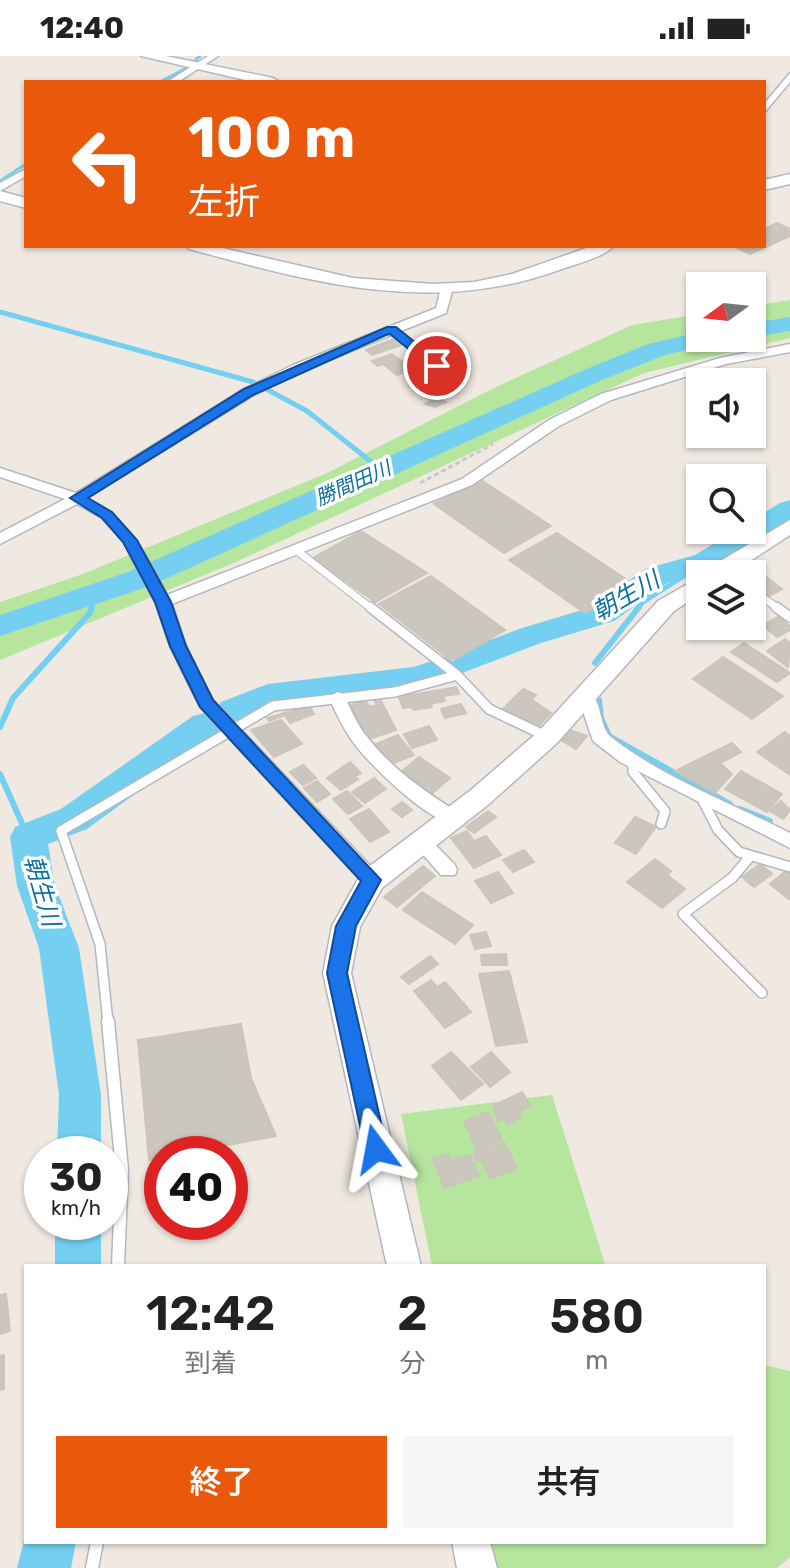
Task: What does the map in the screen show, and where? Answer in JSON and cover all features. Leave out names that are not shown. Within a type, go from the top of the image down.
[{"type":"street","points":[[147,56],[264,80]]},
{"type":"street","points":[[174,80],[193,65],[214,56]]},
{"type":"street","points":[[766,108],[788,81]]},
{"type":"street","points":[[0,188],[24,173]]},
{"type":"street","points":[[766,183],[790,179]]},
{"type":"street","points":[[766,183],[790,186]]},
{"type":"street","points":[[0,196],[24,202]]},
{"type":"street","points":[[203,248],[336,282],[403,289],[447,288],[515,279],[600,248]]},
{"type":"street","points":[[0,539],[77,498],[249,392],[391,329],[442,310],[447,288]]},
{"type":"street","points":[[163,602],[467,482],[554,423],[606,397],[724,361],[790,348]]},
{"type":"street","points":[[0,472],[77,498],[107,515],[134,546],[163,602],[178,646],[206,703],[372,880]]},
{"type":"street","points":[[739,560],[790,526]]},
{"type":"street","points":[[404,1264],[337,973],[346,926],[372,880],[423,843],[548,737],[586,697],[631,641],[666,606],[686,594]]},
{"type":"street","points":[[586,697],[599,737],[633,761],[790,841]]},
{"type":"street","points":[[337,698],[372,757],[385,771],[453,818]]},
{"type":"street","points":[[423,843],[448,870]]},
{"type":"street","points":[[471,1544],[477,1568]]},
{"type":"lane","points":[[391,329],[442,371]]},
{"type":"lane","points":[[296,550],[457,675],[489,709],[548,737]]},
{"type":"lane","points":[[766,600],[790,617]]},
{"type":"lane","points":[[118,1264],[122,1170],[100,944],[61,831],[273,706],[395,692],[457,675]]},
{"type":"lane","points":[[633,761],[633,772],[665,811],[661,824]]},
{"type":"lane","points":[[700,795],[706,816],[749,858],[779,861],[790,867]]},
{"type":"lane","points":[[749,858],[732,878],[683,914],[762,993]]},
{"type":"lane","points":[[92,1568],[97,1544]]},
{"type":"path","points":[[407,488],[505,438]]},
{"type":"green space","points":[[790,300],[790,338],[766,344],[766,304]]},
{"type":"green space","points":[[686,316],[686,352],[732,352],[644,373],[238,561],[0,660],[0,602],[83,574],[325,474],[494,388],[632,325]]},
{"type":"green space","points":[[552,1095],[605,1264],[432,1264],[401,1114]]},
{"type":"green space","points":[[766,1365],[790,1371],[790,1557],[777,1568],[494,1568],[489,1544],[766,1544]]},
{"type":"building","points":[[777,223],[790,229],[790,236],[766,247],[766,228]]},
{"type":"building","points":[[737,248],[763,248],[750,254]]},
{"type":"building","points":[[394,339],[402,345],[372,355],[366,350]]},
{"type":"building","points":[[392,354],[412,369],[397,375],[383,364],[378,366],[372,361]]},
{"type":"building","points":[[429,367],[436,372],[416,378],[410,374]]},
{"type":"building","points":[[424,379],[443,394],[438,396],[446,402],[435,407],[425,404],[431,401],[409,385]]},
{"type":"building","points":[[481,480],[551,526],[504,553],[434,504]]},
{"type":"building","points":[[361,531],[427,573],[375,602],[313,558]]},
{"type":"building","points":[[557,533],[633,584],[585,613],[509,560]]},
{"type":"building","points":[[431,576],[505,630],[452,661],[379,604]]},
{"type":"building","points":[[766,577],[782,589],[769,596],[766,594]]},
{"type":"building","points":[[778,617],[790,626],[790,630],[777,637],[766,628],[766,623]]},
{"type":"building","points":[[785,639],[790,643],[788,667],[767,651]]},
{"type":"building","points":[[744,643],[790,673],[777,682],[731,652]]},
{"type":"building","points":[[723,657],[783,696],[752,719],[693,679]]},
{"type":"building","points":[[456,687],[459,694],[443,696],[445,701],[430,704],[432,707],[403,708],[399,697]]},
{"type":"building","points":[[523,689],[536,695],[532,700],[551,713],[538,727],[503,709]]},
{"type":"building","points":[[380,699],[396,730],[369,739],[347,706],[365,701],[370,707],[377,705],[374,700]]},
{"type":"building","points":[[461,704],[466,713],[445,718],[441,709]]},
{"type":"building","points":[[309,706],[314,714],[290,723],[285,715],[269,721],[267,718]]},
{"type":"building","points":[[281,720],[302,744],[274,757],[251,730]]},
{"type":"building","points":[[429,726],[437,740],[412,748],[404,734]]},
{"type":"building","points":[[570,730],[587,736],[576,749],[561,740]]},
{"type":"building","points":[[785,732],[790,736],[790,775],[757,752]]},
{"type":"building","points":[[398,735],[414,755],[389,765],[374,745]]},
{"type":"building","points":[[732,743],[741,752],[720,763],[732,774],[715,793],[675,771]]},
{"type":"building","points":[[419,757],[450,778],[429,796],[404,779],[407,776],[401,772]]},
{"type":"building","points":[[350,762],[361,773],[354,777],[358,779],[341,790],[327,778]]},
{"type":"building","points":[[303,765],[316,778],[303,785],[290,772]]},
{"type":"building","points":[[741,771],[782,794],[767,812],[725,789]]},
{"type":"building","points":[[374,778],[386,789],[365,803],[352,792]]},
{"type":"building","points":[[317,781],[330,794],[317,802],[304,788]]},
{"type":"building","points":[[347,791],[362,806],[348,814],[333,799]]},
{"type":"building","points":[[781,801],[790,810],[783,819],[770,811]]},
{"type":"building","points":[[402,802],[412,810],[402,817],[392,809]]},
{"type":"building","points":[[369,809],[389,832],[370,842],[350,819]]},
{"type":"building","points":[[488,811],[496,817],[474,833],[466,827]]},
{"type":"building","points":[[635,817],[656,827],[636,854],[615,843]]},
{"type":"building","points":[[467,831],[474,841],[486,836],[501,855],[474,868],[451,838]]},
{"type":"building","points":[[524,850],[534,862],[513,872],[503,860]]},
{"type":"building","points":[[655,859],[671,871],[667,875],[685,889],[662,908],[627,882]]},
{"type":"building","points":[[760,864],[772,874],[754,887],[742,877]]},
{"type":"building","points":[[423,866],[435,876],[397,907],[384,897]]},
{"type":"building","points":[[786,871],[790,874],[790,900],[770,884]]},
{"type":"building","points":[[498,872],[513,893],[491,903],[475,881]]},
{"type":"building","points":[[422,892],[473,925],[455,944],[403,910]]},
{"type":"building","points":[[486,932],[491,946],[475,949],[470,935]]},
{"type":"building","points":[[506,954],[507,965],[482,965],[481,955]]},
{"type":"building","points":[[430,956],[438,964],[409,984],[401,977]]},
{"type":"building","points":[[509,971],[527,1042],[496,1046],[479,974]]},
{"type":"building","points":[[431,980],[437,987],[445,982],[471,1012],[445,1028],[414,991]]},
{"type":"building","points":[[241,1024],[251,1078],[276,1136],[248,1141],[248,1136],[147,1136],[138,1040]]},
{"type":"building","points":[[451,1052],[483,1084],[461,1100],[432,1066]]},
{"type":"building","points":[[491,1052],[510,1072],[490,1087],[471,1067]]},
{"type":"building","points":[[522,1092],[531,1106],[519,1112],[521,1117],[508,1124],[504,1118],[498,1121],[493,1106]]},
{"type":"building","points":[[488,1112],[502,1140],[477,1150],[464,1121]]},
{"type":"building","points":[[505,1143],[517,1169],[490,1178],[481,1160],[477,1161],[473,1153]]},
{"type":"building","points":[[448,1154],[451,1161],[470,1155],[479,1176],[444,1188],[433,1159]]},
{"type":"building","points":[[6,1294],[10,1331],[0,1334],[0,1295]]},
{"type":"building","points":[[4,1355],[4,1389],[0,1390],[0,1356]]},
{"type":"waterway","points":[[164,80],[188,67],[200,56]]},
{"type":"waterway","points":[[0,181],[24,165]]},
{"type":"waterway","points":[[0,312],[253,382],[307,411],[383,471]]},
{"type":"waterway","name":"勝間田川","points":[[766,328],[790,324]]},
{"type":"waterway","name":"勝間田川","points":[[0,626],[139,579],[593,375],[657,349],[686,342]]},
{"type":"waterway","name":"朝生川","points":[[454,665],[530,636],[603,614],[656,576],[706,562],[790,509]]},
{"type":"waterway","points":[[637,609],[686,575]]},
{"type":"waterway","points":[[91,609],[95,594]]},
{"type":"waterway","points":[[0,727],[13,698],[90,613],[92,607]]},
{"type":"waterway","points":[[595,663],[639,607]]},
{"type":"waterway","name":"朝生川","points":[[233,710],[268,696],[416,678],[442,669]]},
{"type":"waterway","points":[[599,700],[601,718],[609,736],[730,804]]},
{"type":"waterway","name":"朝生川","points":[[79,1136],[80,1095],[59,948],[36,886],[28,837],[74,819],[205,725]]},
{"type":"waterway","points":[[0,774],[28,837]]},
{"type":"waterway","points":[[740,809],[770,821]]},
{"type":"waterway","name":"朝生川","points":[[78,1240],[78,1264]]},
{"type":"waterway","name":"朝生川","points":[[44,1568],[49,1544]]},
{"type":"route","points":[[376,1149],[337,973],[346,926],[372,880],[206,703],[178,646],[163,602],[130,540],[107,515],[77,498],[249,392],[297,368],[391,329],[437,366]]}]
